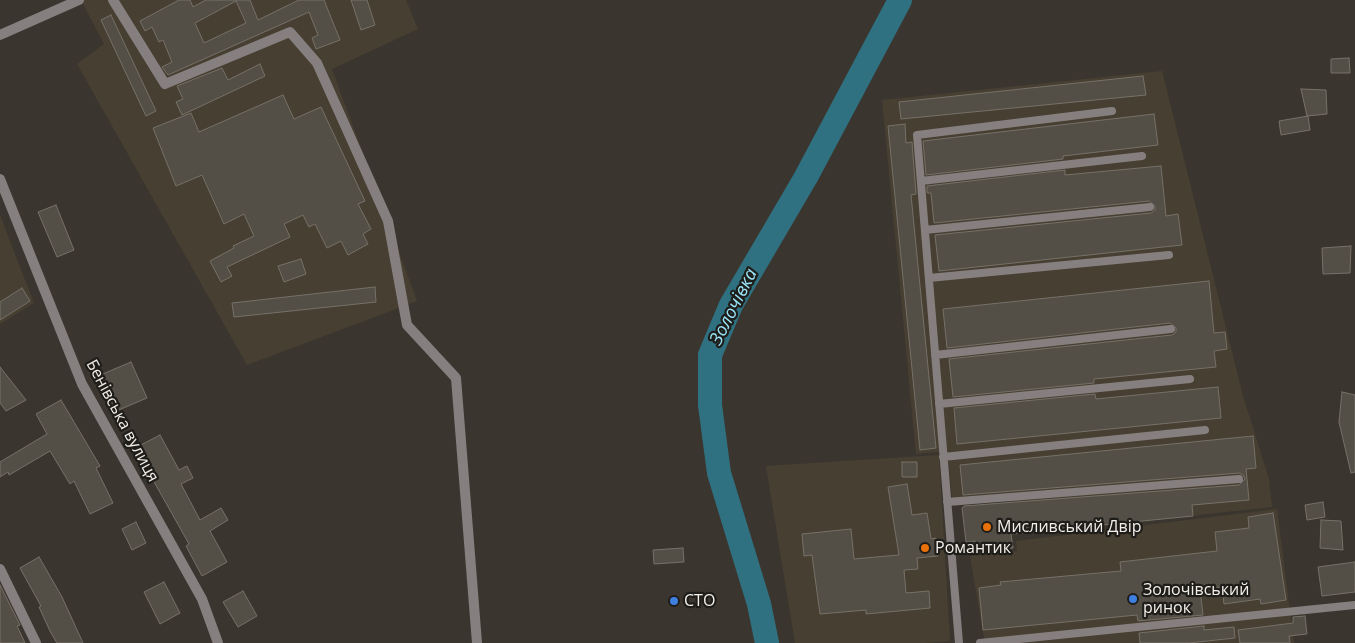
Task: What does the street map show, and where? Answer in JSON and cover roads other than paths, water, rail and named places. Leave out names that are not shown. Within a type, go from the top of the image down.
[{"type":"street","points":[[0,35],[79,0]]},
{"type":"street","points":[[114,0],[165,84],[290,32],[317,63],[388,221],[407,326],[456,378],[477,643]]},
{"type":"street","name":"Бенівська вулиця","points":[[0,179],[82,384],[202,600],[218,643]]},
{"type":"street","points":[[0,569],[36,643]]},
{"type":"lane","points":[[959,643],[917,136],[1112,111]]},
{"type":"lane","points":[[921,181],[1142,156]]},
{"type":"lane","points":[[925,230],[1150,207]]},
{"type":"lane","points":[[929,278],[1170,255]]},
{"type":"lane","points":[[935,355],[1171,329]]},
{"type":"lane","points":[[939,404],[1190,379]]},
{"type":"lane","points":[[943,458],[1205,430]]},
{"type":"lane","points":[[947,502],[1239,478]]},
{"type":"lane","points":[[980,643],[1355,605]]},
{"type":"waterway","name":"Золочівка","points":[[767,643],[759,604],[719,473],[710,405],[710,355],[731,305],[806,177],[900,0]]},
{"type":"place","name":"Мисливський Двір","points":[[987,527]]},
{"type":"place","name":"Романтик","points":[[925,548]]},
{"type":"place","name":"Золочівський ринок","points":[[1133,599]]},
{"type":"place","name":"СТО","points":[[674,601]]}]
